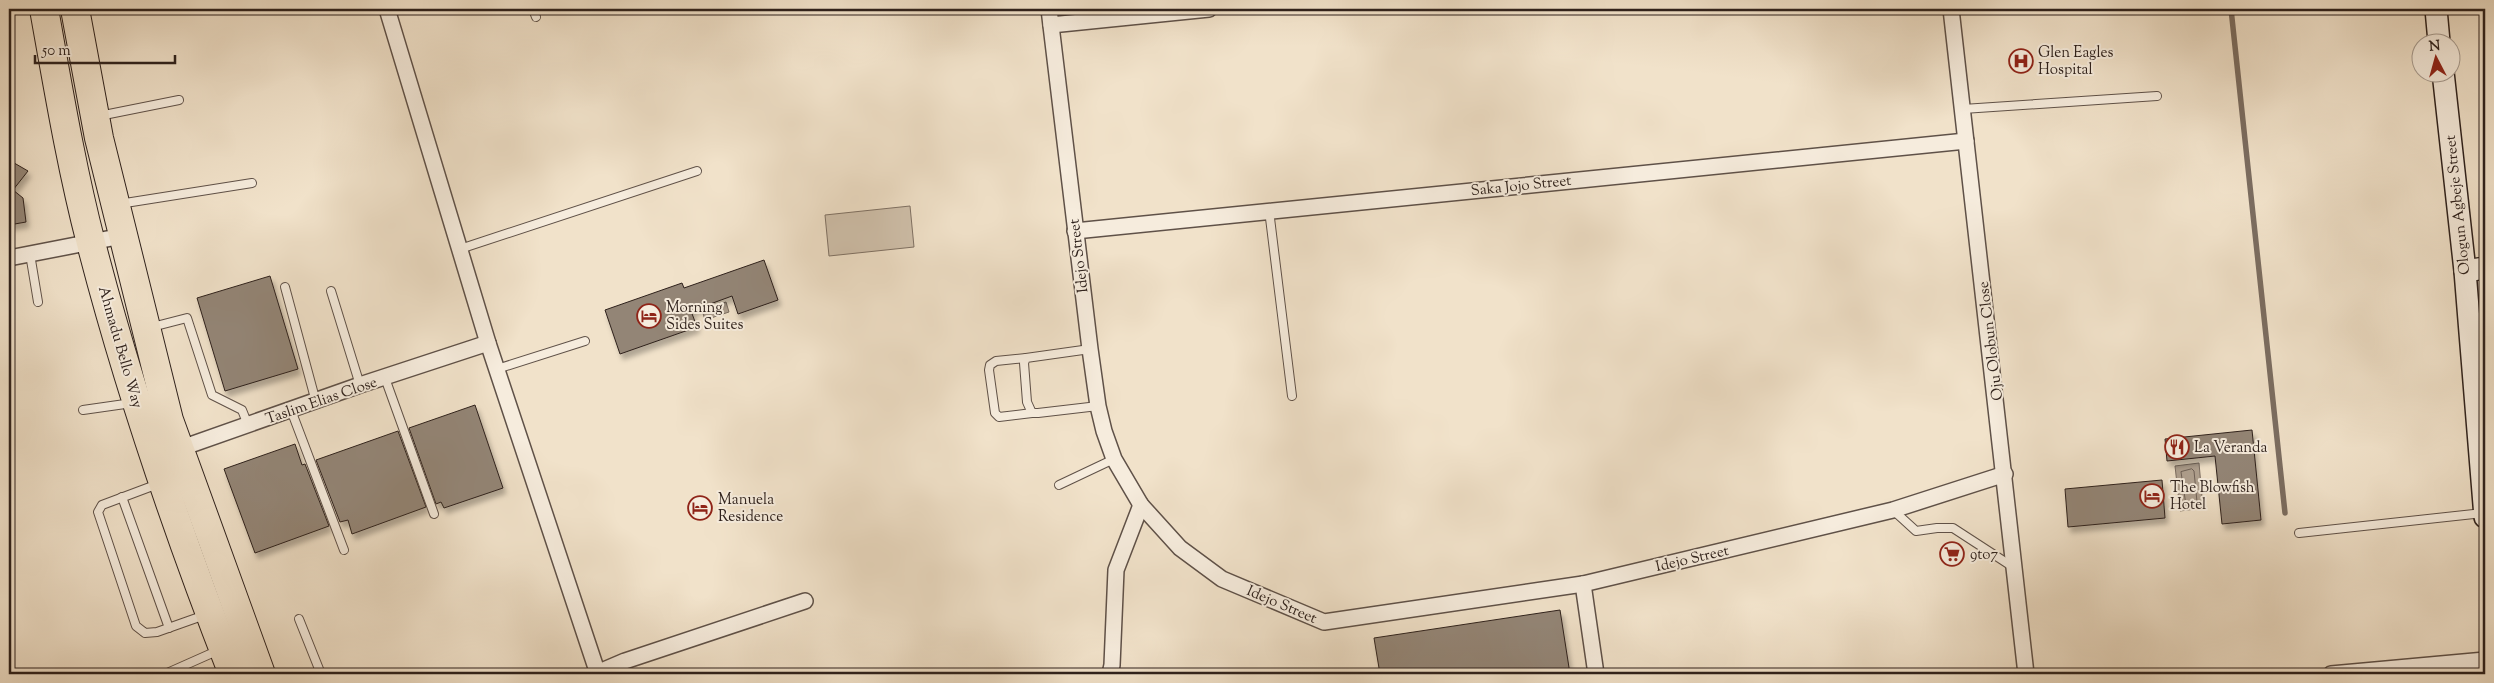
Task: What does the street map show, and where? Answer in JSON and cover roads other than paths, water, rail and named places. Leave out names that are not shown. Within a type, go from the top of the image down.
[{"type":"highway","name":"Ahmadu Bello Way","points":[[44,9],[68,147],[91,242],[158,470],[233,674]]},
{"type":"highway","name":"Ahmadu Bello Way","points":[[75,9],[95,117],[122,236],[179,449],[261,674]]},
{"type":"street","points":[[387,9],[488,343],[598,674],[625,661],[805,600]]},
{"type":"street","name":"Idejo Street","points":[[1049,9],[1098,406],[1114,459],[1141,505],[1180,548],[1222,579],[1324,622],[1583,584],[1893,510],[2005,474]]},
{"type":"street","points":[[1051,25],[1209,9]]},
{"type":"street","name":"Oju Olobun Close","points":[[1951,9],[2005,474],[2013,567],[2026,674]]},
{"type":"street","points":[[2436,9],[2439,32]]},
{"type":"street","name":"Ologun Agbeje Street","points":[[2445,82],[2475,269],[2485,517]]},
{"type":"street","name":"Saka Jojo Street","points":[[1075,230],[1966,141]]},
{"type":"street","points":[[9,258],[122,236]]},
{"type":"street","name":"Taslim Elias Close","points":[[158,470],[179,449],[360,385],[488,343]]},
{"type":"street","points":[[1110,674],[1116,570],[1141,505]]},
{"type":"street","points":[[1583,584],[1596,674]]},
{"type":"street","points":[[2331,674],[2485,660]]},
{"type":"lane","points":[[533,9],[536,17]]},
{"type":"lane","points":[[1963,109],[2157,96]]},
{"type":"lane","points":[[95,117],[179,100]]},
{"type":"lane","points":[[460,248],[697,171]]},
{"type":"lane","points":[[115,205],[252,183]]},
{"type":"lane","points":[[1269,210],[1292,396]]},
{"type":"lane","points":[[30,254],[38,302]]},
{"type":"lane","points":[[285,286],[316,402]]},
{"type":"lane","points":[[331,291],[360,385]]},
{"type":"lane","points":[[146,329],[187,318],[212,395],[242,410],[248,425]]},
{"type":"lane","points":[[497,370],[584,341]]},
{"type":"lane","points":[[1090,349],[996,361],[990,365],[989,370],[995,413],[999,417],[1005,417],[1098,406]]},
{"type":"lane","points":[[1026,358],[1024,363],[1027,402],[1032,413]]},
{"type":"lane","points":[[385,378],[434,514]]},
{"type":"lane","points":[[83,410],[137,402]]},
{"type":"lane","points":[[291,410],[344,550]]},
{"type":"lane","points":[[1059,485],[1114,459]]},
{"type":"lane","points":[[158,470],[122,497],[102,505],[98,515],[136,626],[145,633],[169,628],[210,614]]},
{"type":"lane","points":[[122,497],[169,628]]},
{"type":"lane","points":[[1893,510],[1916,531],[1946,527],[1958,530],[1985,550],[2013,567]]},
{"type":"lane","points":[[2299,533],[2485,513]]},
{"type":"lane","points":[[300,619],[321,674]]},
{"type":"lane","points":[[165,674],[223,649]]},
{"type":"water","points":[[726,302],[729,312],[705,320],[702,310]]},
{"type":"water","points":[[2199,463],[2203,508],[2180,511],[2175,466]]},
{"type":"waterway","points":[[2231,9],[2285,513]]},
{"type":"place","name":"Glen Eagles Hospital","points":[[2021,61]]},
{"type":"place","name":"Morning Sides Suites","points":[[649,316]]},
{"type":"place","name":"La Veranda","points":[[2177,447]]},
{"type":"place","name":"The Blowfish Hotel","points":[[2152,496]]},
{"type":"place","name":"Manuela Residence","points":[[700,508]]},
{"type":"place","name":"9to7","points":[[1952,554]]}]
